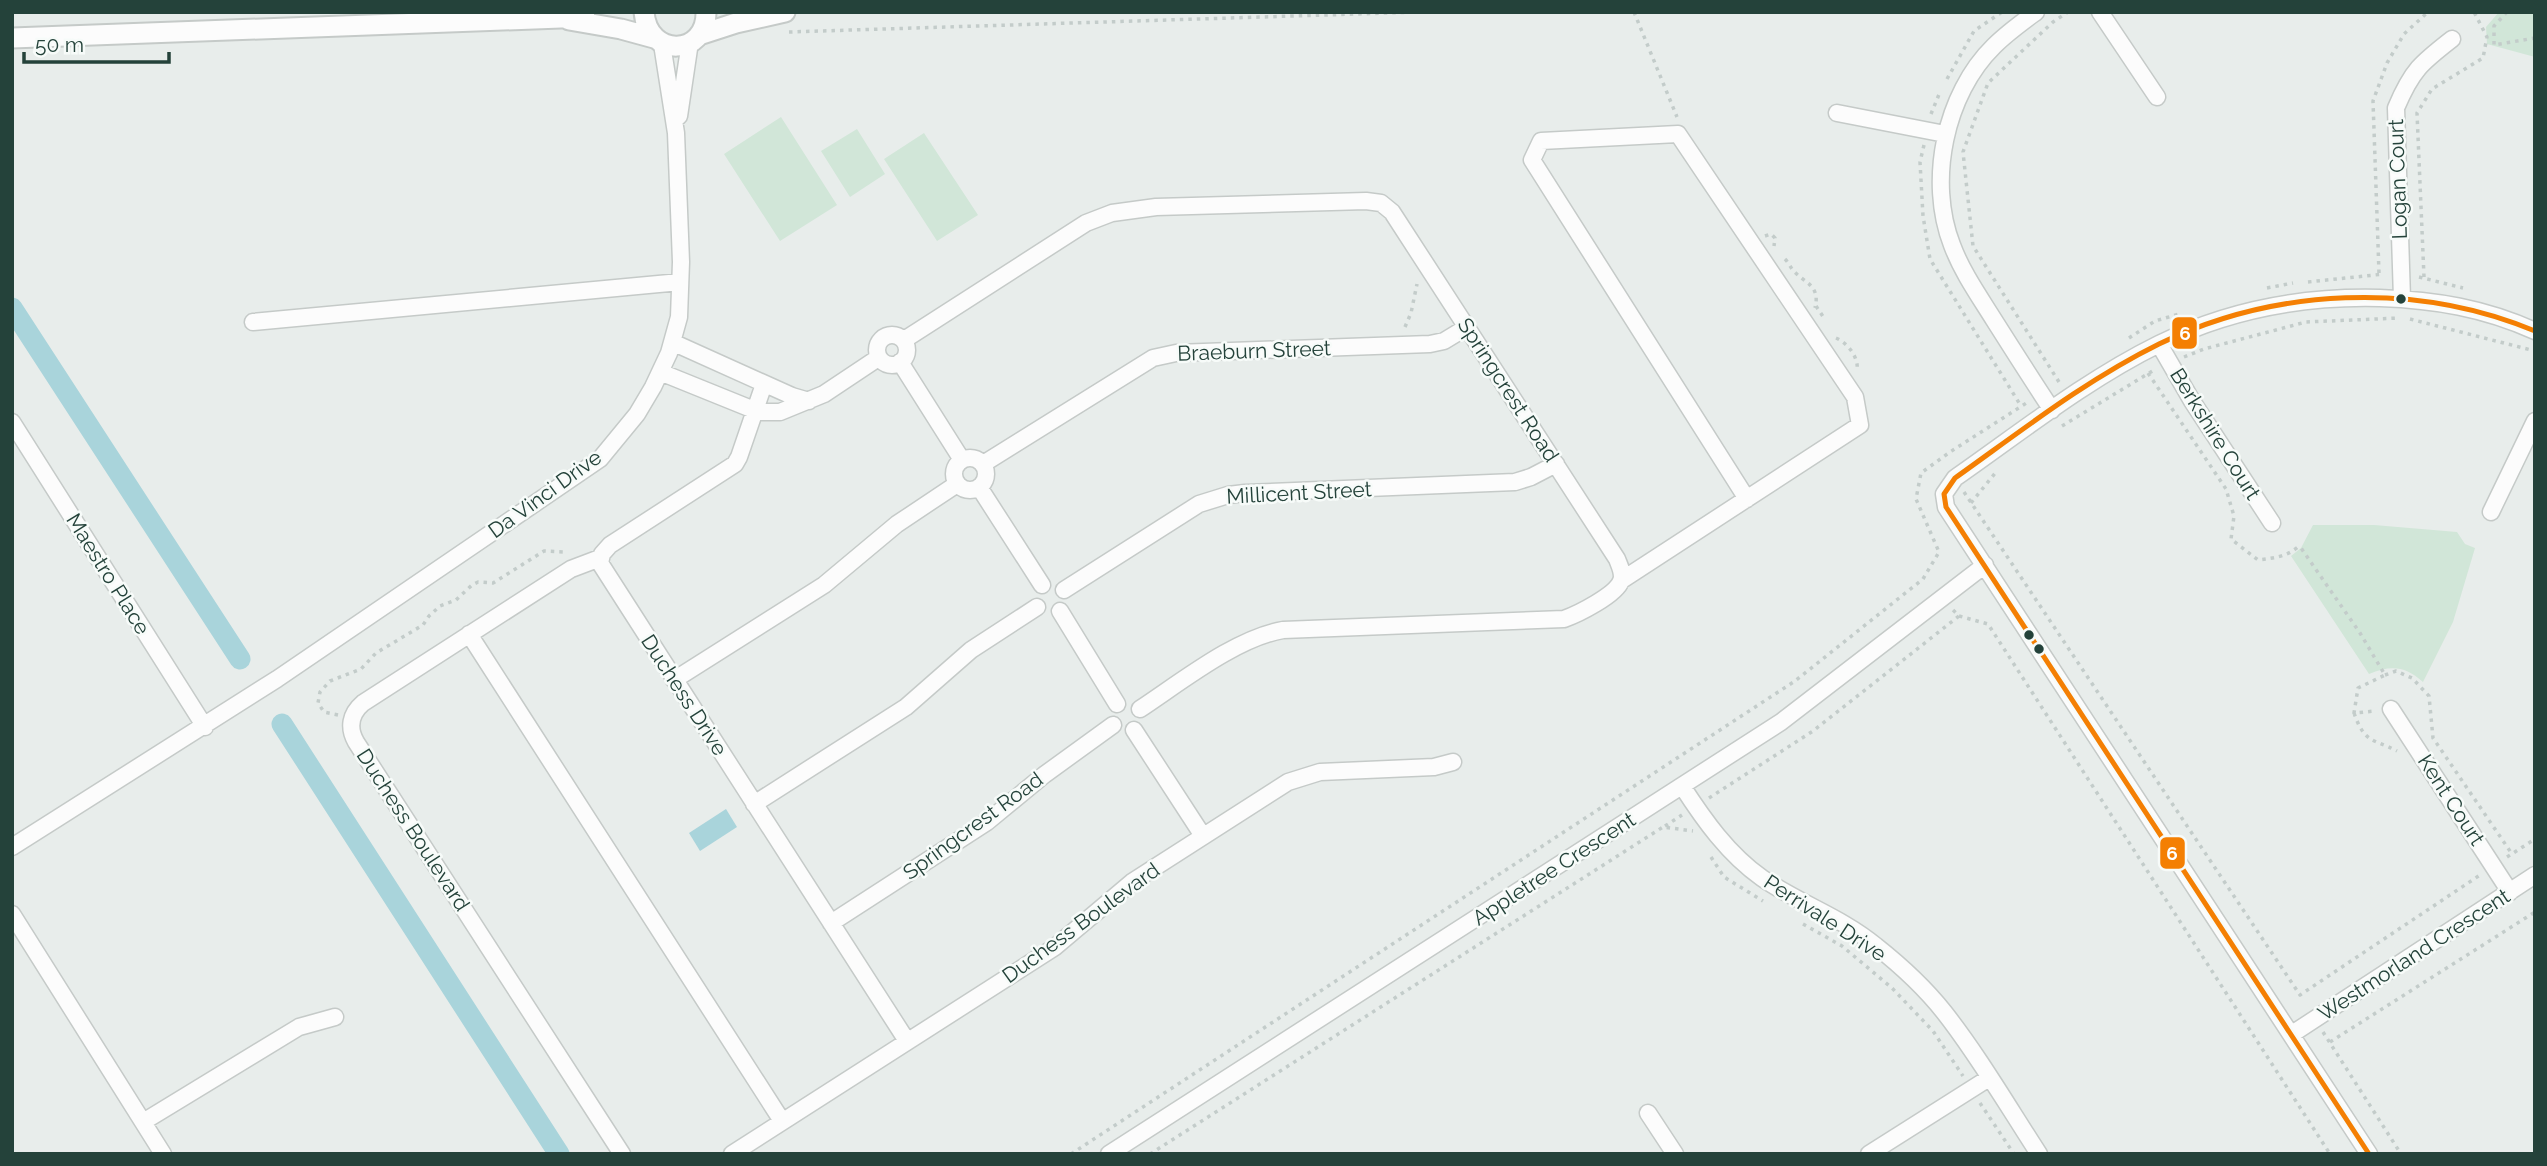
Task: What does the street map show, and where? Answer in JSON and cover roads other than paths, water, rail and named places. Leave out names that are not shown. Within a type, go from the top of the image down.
[{"type":"street","points":[[12,38],[561,18],[585,12]]},
{"type":"street","points":[[644,12],[646,27],[658,41]]},
{"type":"street","points":[[694,39],[704,26],[706,12]]},
{"type":"street","points":[[561,18],[621,29],[671,46],[736,23],[785,12]]},
{"type":"street","points":[[2036,12],[1993,47],[1975,69],[1945,134],[1941,183],[1943,211],[1951,245],[1971,284],[2052,410]]},
{"type":"street","points":[[2100,12],[2157,97]]},
{"type":"street","name":"Da Vinci Drive","points":[[676,133],[694,39]]},
{"type":"street","name":"Logan Court","points":[[2402,299],[2396,108],[2406,83],[2421,63],[2452,39]]},
{"type":"street","name":"Da Vinci Drive","points":[[12,847],[243,702],[600,459],[637,414],[660,372],[679,317],[676,133],[658,41]]},
{"type":"street","points":[[1837,113],[1945,134]]},
{"type":"street","points":[[1140,709],[1238,646],[1283,630],[1564,619],[1604,598],[1622,580],[1747,499],[1860,425],[1850,390],[1678,134],[1541,141],[1532,160],[1747,499]]},
{"type":"street","name":"Springcrest Road","points":[[904,340],[1098,217],[1128,209],[1366,201],[1381,203],[1392,212],[1617,559],[1622,580]]},
{"type":"street","points":[[253,322],[680,282]]},
{"type":"street","points":[[2369,1154],[1946,508],[1944,494],[1953,479],[2112,371],[2159,344],[2216,321],[2265,307],[2339,297],[2402,299],[2449,304],[2501,316],[2535,331]]},
{"type":"street","name":"Braeburn Street","points":[[983,464],[1153,358],[1176,353],[1430,344],[1444,341],[1467,327]]},
{"type":"street","points":[[890,334],[904,340],[907,354],[900,362],[886,364],[878,358],[876,348],[881,339],[890,334]]},
{"type":"street","points":[[672,342],[764,384],[809,401]]},
{"type":"street","name":"Berkshire Court","points":[[2159,344],[2272,523]]},
{"type":"street","points":[[660,372],[759,412],[780,412],[824,394],[878,358]]},
{"type":"street","points":[[900,362],[961,460]]},
{"type":"street","points":[[600,558],[610,545],[735,464],[764,384]]},
{"type":"street","points":[[2491,512],[2535,421]]},
{"type":"street","name":"Maestro Place","points":[[12,422],[205,727]]},
{"type":"street","points":[[971,457],[983,464],[985,479],[979,487],[970,490],[957,484],[954,471],[961,460],[971,457]]},
{"type":"street","name":"Millicent Street","points":[[1064,590],[1199,504],[1214,498],[1245,493],[1515,482],[1556,464]]},
{"type":"street","points":[[674,680],[824,585],[897,524],[957,484]]},
{"type":"street","points":[[979,487],[1042,585]]},
{"type":"street","name":"Duchess Boulevard","points":[[600,558],[571,569],[359,707],[351,721],[353,737],[622,1154]]},
{"type":"street","name":"Duchess Drive","points":[[600,558],[602,568],[907,1041]]},
{"type":"street","name":"Appletree Crescent","points":[[1109,1154],[1781,722],[1985,565]]},
{"type":"street","points":[[1056,583],[1064,590],[1065,603],[1060,611],[1050,614],[1037,607],[1036,593],[1042,585],[1056,583]]},
{"type":"street","points":[[754,804],[906,707],[971,650],[1037,607]]},
{"type":"street","points":[[1060,611],[1118,704]]},
{"type":"street","points":[[469,635],[782,1121]]},
{"type":"street","points":[[1130,701],[1140,709],[1141,723],[1134,730],[1121,731],[1113,725],[1111,716],[1118,704],[1130,701]]},
{"type":"street","name":"Kent Court","points":[[2391,709],[2510,892]]},
{"type":"street","name":"Springcrest Road","points":[[831,923],[987,822],[1044,775],[1113,725]]},
{"type":"street","points":[[1134,730],[1203,836]]},
{"type":"street","name":"Duchess Boulevard","points":[[732,1154],[1055,947],[1123,889],[1288,782],[1320,772],[1434,767],[1453,762]]},
{"type":"street","name":"Perrivale Drive","points":[[1682,786],[1704,821],[1732,853],[1762,878],[1828,914],[1874,944],[1917,984],[1944,1013],[2039,1154]]},
{"type":"street","name":"Westmorland Crescent","points":[[2292,1034],[2535,875]]},
{"type":"street","points":[[12,914],[163,1154]]},
{"type":"street","points":[[143,1122],[299,1027],[335,1017]]},
{"type":"street","points":[[1869,1154],[1989,1078]]},
{"type":"street","points":[[1648,1113],[1675,1154]]},
{"type":"water","points":[[726,809],[737,827],[700,851],[689,833]]},
{"type":"waterway","points":[[12,308],[240,659]]},
{"type":"waterway","points":[[282,724],[559,1154]]}]
